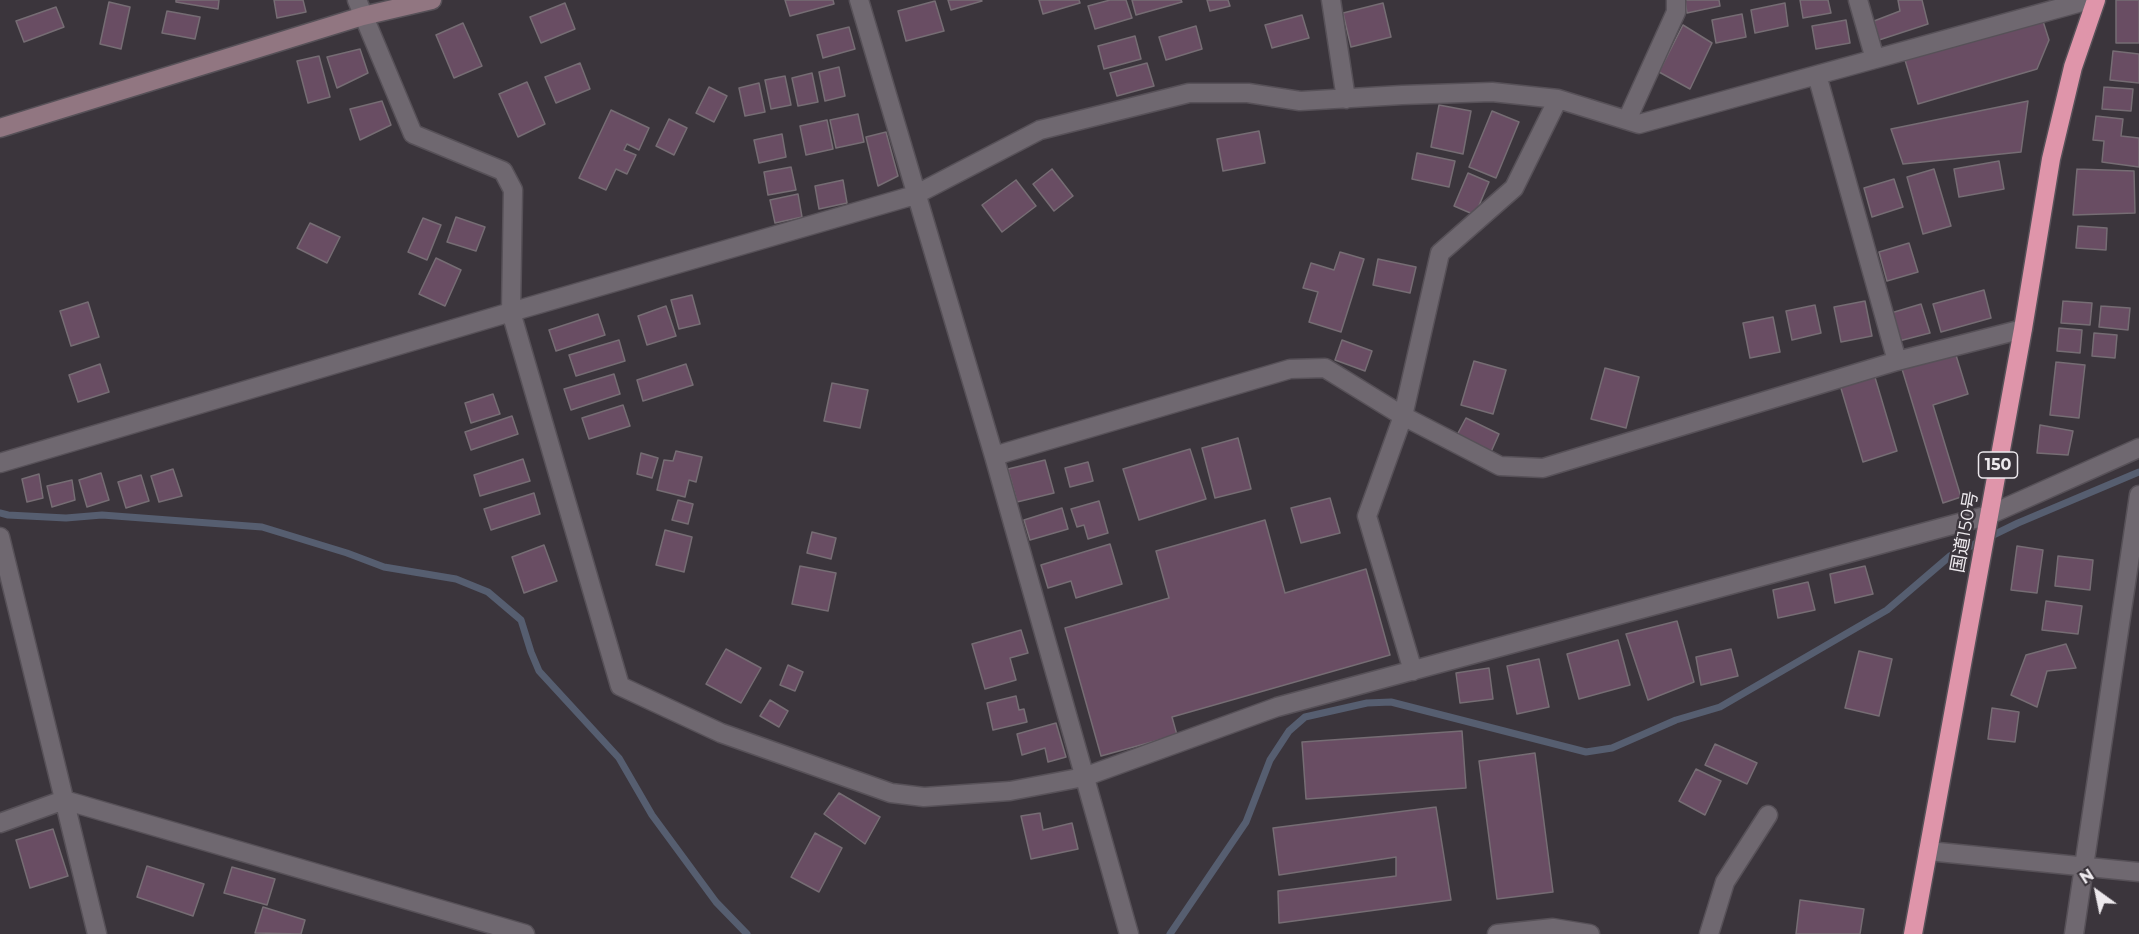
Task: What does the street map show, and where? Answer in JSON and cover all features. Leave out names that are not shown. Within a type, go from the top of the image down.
[{"type":"highway","name":"国道150号","points":[[1913,934],[2023,329],[2051,159],[2073,67],[2096,0]]},
{"type":"street","points":[[0,128],[360,8],[432,0]]},
{"type":"street","points":[[859,0],[994,456],[1129,934]]},
{"type":"street","points":[[1331,0],[1346,99]]},
{"type":"street","points":[[1627,120],[1676,12],[1676,0]]},
{"type":"street","points":[[1858,0],[1875,59]]},
{"type":"street","points":[[0,464],[915,195],[1040,130],[1189,93],[1248,93],[1300,101],[1492,92],[1558,99],[1639,124],[2089,0]]},
{"type":"street","points":[[360,8],[413,134],[503,171],[513,190],[511,312],[620,686],[721,733],[891,793],[924,797],[1000,792],[1084,777],[1277,708],[1989,515],[2139,448]]},
{"type":"street","points":[[1817,75],[1896,361]]},
{"type":"street","points":[[1413,671],[1367,516],[1402,416],[1440,253],[1514,188],[1558,99]]},
{"type":"street","points":[[994,456],[1290,369],[1325,368],[1402,416],[1500,466],[1543,468],[1896,361],[2023,329]]},
{"type":"street","points":[[2074,934],[2139,495]]},
{"type":"street","points":[[0,537],[97,934]]},
{"type":"street","points":[[0,823],[64,800],[525,934]]},
{"type":"street","points":[[1709,934],[1725,882],[1768,815]]},
{"type":"street","points":[[1928,851],[2139,872]]},
{"type":"street","points":[[1497,934],[1553,928],[1590,934]]},
{"type":"building","points":[[176,0],[219,0],[218,9],[176,2]]},
{"type":"building","points":[[274,0],[303,0],[306,12],[277,18]]},
{"type":"building","points":[[785,0],[833,0],[834,4],[790,16]]},
{"type":"building","points":[[948,0],[981,0],[982,1],[951,10]]},
{"type":"building","points":[[1039,0],[1079,0],[1080,3],[1043,14]]},
{"type":"building","points":[[1110,0],[1126,0],[1132,18],[1095,29],[1088,6]]},
{"type":"building","points":[[1132,0],[1181,0],[1182,2],[1136,15]]},
{"type":"building","points":[[1207,0],[1228,0],[1230,6],[1210,11]]},
{"type":"building","points":[[1685,0],[1719,0],[1720,6],[1687,13]]},
{"type":"building","points":[[1800,0],[1828,0],[1831,13],[1803,18]]},
{"type":"building","points":[[1898,0],[1922,0],[1928,24],[1879,40],[1874,21],[1900,11]]},
{"type":"building","points":[[2116,0],[2139,0],[2139,43],[2116,43]]},
{"type":"building","points":[[935,1],[944,31],[906,41],[898,11]]},
{"type":"building","points":[[109,2],[130,7],[121,49],[100,44]]},
{"type":"building","points":[[565,3],[575,29],[541,43],[530,17]]},
{"type":"building","points":[[1383,3],[1391,37],[1351,47],[1343,13]]},
{"type":"building","points":[[1785,3],[1788,26],[1755,33],[1751,10]]},
{"type":"building","points":[[56,7],[64,27],[24,42],[16,21]]},
{"type":"building","points":[[167,11],[200,17],[195,39],[162,33]]},
{"type":"building","points":[[1742,14],[1746,37],[1716,43],[1712,20]]},
{"type":"building","points":[[1302,15],[1309,38],[1272,48],[1265,25]]},
{"type":"building","points":[[2042,18],[2049,40],[2037,69],[1918,104],[1905,60]]},
{"type":"building","points":[[1846,20],[1850,43],[1816,49],[1812,26]]},
{"type":"building","points":[[463,23],[482,66],[454,78],[436,35]]},
{"type":"building","points":[[1683,25],[1712,43],[1690,89],[1659,72]]},
{"type":"building","points":[[1196,26],[1202,49],[1166,60],[1159,37]]},
{"type":"building","points":[[849,27],[855,49],[823,58],[817,35]]},
{"type":"building","points":[[1135,36],[1141,59],[1104,69],[1098,46]]},
{"type":"building","points":[[360,49],[368,73],[337,88],[327,57]]},
{"type":"building","points":[[2113,51],[2139,54],[2139,83],[2110,80]]},
{"type":"building","points":[[319,56],[330,97],[308,103],[297,61]]},
{"type":"building","points":[[580,63],[590,89],[556,103],[545,77]]},
{"type":"building","points":[[1147,63],[1154,86],[1117,96],[1110,73]]},
{"type":"building","points":[[839,67],[845,96],[825,101],[819,72]]},
{"type":"building","points":[[812,73],[818,102],[798,106],[792,78]]},
{"type":"building","points":[[785,76],[791,105],[771,109],[765,80]]},
{"type":"building","points":[[527,82],[545,124],[518,137],[499,94]]},
{"type":"building","points":[[759,83],[765,112],[745,116],[739,88]]},
{"type":"building","points":[[709,87],[727,96],[714,122],[696,113]]},
{"type":"building","points":[[2104,87],[2133,89],[2131,111],[2102,109]]},
{"type":"building","points":[[382,101],[391,125],[360,140],[350,109]]},
{"type":"building","points":[[2028,101],[2021,152],[1903,164],[1891,129]]},
{"type":"building","points":[[1439,105],[1471,111],[1463,154],[1431,147]]},
{"type":"building","points":[[611,110],[649,128],[639,150],[627,144],[624,150],[636,155],[627,174],[616,169],[606,190],[579,178]]},
{"type":"building","points":[[1492,111],[1519,122],[1496,178],[1469,167]]},
{"type":"building","points":[[858,114],[864,142],[836,148],[830,120]]},
{"type":"building","points":[[2096,116],[2123,119],[2121,136],[2139,138],[2139,167],[2102,162],[2104,141],[2093,140]]},
{"type":"building","points":[[669,119],[687,128],[674,155],[656,146]]},
{"type":"building","points":[[827,120],[833,149],[806,155],[800,126]]},
{"type":"building","points":[[1259,131],[1265,163],[1223,171],[1217,139]]},
{"type":"building","points":[[886,132],[898,176],[878,186],[866,137]]},
{"type":"building","points":[[782,134],[786,157],[759,163],[754,140]]},
{"type":"building","points":[[1417,153],[1455,161],[1449,187],[1412,179]]},
{"type":"building","points":[[1999,161],[2004,189],[1959,197],[1954,169]]},
{"type":"building","points":[[791,167],[796,190],[768,195],[764,172]]},
{"type":"building","points":[[1052,169],[1073,196],[1054,211],[1033,184]]},
{"type":"building","points":[[1934,169],[1951,226],[1923,234],[1907,177]]},
{"type":"building","points":[[2077,169],[2134,171],[2135,213],[2073,215]]},
{"type":"building","points":[[1468,173],[1489,182],[1475,215],[1454,206]]},
{"type":"building","points":[[1894,179],[1903,207],[1872,217],[1864,188]]},
{"type":"building","points":[[843,180],[847,203],[819,209],[815,186]]},
{"type":"building","points":[[1016,180],[1036,206],[1002,232],[982,205]]},
{"type":"building","points":[[798,194],[802,217],[775,223],[770,200]]},
{"type":"building","points":[[456,217],[485,227],[476,251],[447,242]]},
{"type":"building","points":[[423,218],[441,225],[427,260],[408,252]]},
{"type":"building","points":[[310,223],[340,237],[327,263],[297,248]]},
{"type":"building","points":[[2078,226],[2107,228],[2106,250],[2076,248]]},
{"type":"building","points":[[1909,243],[1918,272],[1887,281],[1879,252]]},
{"type":"building","points":[[1340,252],[1364,259],[1341,332],[1309,322],[1318,292],[1303,288],[1311,263],[1334,270]]},
{"type":"building","points":[[436,258],[461,270],[445,306],[419,294]]},
{"type":"building","points":[[1378,259],[1416,267],[1410,293],[1373,285]]},
{"type":"building","points":[[1984,290],[1991,318],[1941,332],[1933,304]]},
{"type":"building","points":[[692,295],[700,324],[679,329],[671,300]]},
{"type":"building","points":[[1865,301],[1872,336],[1841,342],[1834,307]]},
{"type":"building","points":[[2063,301],[2092,303],[2090,325],[2061,323]]},
{"type":"building","points":[[88,302],[99,337],[71,346],[60,311]]},
{"type":"building","points":[[1921,304],[1930,333],[1899,341],[1891,313]]},
{"type":"building","points":[[1815,305],[1821,333],[1792,340],[1786,311]]},
{"type":"building","points":[[666,306],[676,336],[647,345],[638,316]]},
{"type":"building","points":[[2101,306],[2130,308],[2128,330],[2099,327]]},
{"type":"building","points":[[598,314],[605,335],[556,351],[549,330]]},
{"type":"building","points":[[1773,317],[1780,352],[1750,358],[1743,323]]},
{"type":"building","points":[[2059,328],[2082,330],[2080,353],[2057,351]]},
{"type":"building","points":[[2094,333],[2117,335],[2115,358],[2092,356]]},
{"type":"building","points":[[619,340],[625,361],[576,376],[569,355]]},
{"type":"building","points":[[1342,340],[1372,351],[1365,371],[1335,360]]},
{"type":"building","points":[[1955,352],[1968,394],[1933,405],[1961,497],[1943,503],[1902,369]]},
{"type":"building","points":[[1474,361],[1506,370],[1493,414],[1461,405]]},
{"type":"building","points":[[2056,362],[2085,365],[2079,418],[2050,415]]},
{"type":"building","points":[[100,364],[109,392],[78,402],[69,375]]},
{"type":"building","points":[[686,364],[693,385],[643,401],[637,380]]},
{"type":"building","points":[[1605,368],[1639,377],[1626,428],[1591,419]]},
{"type":"building","points":[[614,374],[620,394],[571,410],[564,389]]},
{"type":"building","points":[[1874,374],[1897,451],[1863,462],[1840,385]]},
{"type":"building","points":[[832,383],[868,390],[860,428],[824,421]]},
{"type":"building","points":[[493,394],[500,414],[471,423],[465,403]]},
{"type":"building","points":[[623,405],[630,426],[589,439],[582,418]]},
{"type":"building","points":[[512,416],[518,434],[471,450],[465,432]]},
{"type":"building","points":[[1466,418],[1499,434],[1491,452],[1457,435]]},
{"type":"building","points":[[2040,425],[2073,431],[2068,455],[2037,453]]},
{"type":"building","points":[[1238,438],[1251,489],[1215,498],[1202,448]]},
{"type":"building","points":[[1190,449],[1206,499],[1139,520],[1123,469]]},
{"type":"building","points":[[676,451],[702,457],[696,482],[689,480],[685,497],[657,490],[664,460],[673,461]]},
{"type":"building","points":[[641,453],[658,458],[652,478],[637,474]]},
{"type":"building","points":[[523,459],[530,481],[480,496],[474,475]]},
{"type":"building","points":[[1045,460],[1054,493],[1017,502],[1008,469]]},
{"type":"building","points":[[1088,462],[1093,481],[1070,487],[1065,468]]},
{"type":"building","points":[[173,469],[182,496],[159,502],[151,476]]},
{"type":"building","points":[[101,473],[109,500],[87,507],[79,480]]},
{"type":"building","points":[[39,474],[43,498],[27,502],[22,479]]},
{"type":"building","points":[[141,475],[149,501],[126,508],[118,482]]},
{"type":"building","points":[[72,480],[75,500],[52,507],[47,486]]},
{"type":"building","points":[[534,493],[540,514],[491,530],[484,509]]},
{"type":"building","points":[[1330,498],[1340,533],[1301,543],[1291,508]]},
{"type":"building","points":[[678,500],[693,504],[688,524],[672,520]]},
{"type":"building","points":[[1099,501],[1108,533],[1088,539],[1084,525],[1077,527],[1071,509]]},
{"type":"building","points":[[1062,508],[1068,529],[1030,540],[1024,520]]},
{"type":"building","points":[[1265,520],[1285,593],[1366,569],[1390,655],[1172,717],[1177,735],[1101,756],[1065,628],[1169,598],[1156,551]]},
{"type":"building","points":[[665,530],[692,537],[684,572],[656,565]]},
{"type":"building","points":[[812,532],[836,538],[831,559],[807,553]]},
{"type":"building","points":[[1110,544],[1122,584],[1076,598],[1071,581],[1048,588],[1041,565]]},
{"type":"building","points":[[544,545],[557,581],[524,593],[512,557]]},
{"type":"building","points":[[2017,546],[2043,550],[2037,593],[2011,590]]},
{"type":"building","points":[[2058,556],[2093,560],[2090,590],[2055,586]]},
{"type":"building","points":[[800,566],[836,573],[828,611],[792,604]]},
{"type":"building","points":[[1865,566],[1873,594],[1835,603],[1830,574]]},
{"type":"building","points":[[1808,582],[1815,610],[1778,618],[1773,590]]},
{"type":"building","points":[[2046,601],[2082,606],[2078,634],[2042,630]]},
{"type":"building","points":[[1677,621],[1694,682],[1648,700],[1626,634]]},
{"type":"building","points":[[1021,630],[1028,653],[1010,658],[1016,680],[985,689],[972,644]]},
{"type":"building","points":[[1618,640],[1630,685],[1579,699],[1567,654]]},
{"type":"building","points":[[2066,644],[2076,668],[2047,671],[2037,707],[2011,695],[2026,655]]},
{"type":"building","points":[[726,649],[761,668],[741,703],[706,684]]},
{"type":"building","points":[[1731,649],[1738,676],[1701,685],[1696,657]]},
{"type":"building","points":[[1859,651],[1892,659],[1879,716],[1845,708]]},
{"type":"building","points":[[1539,659],[1549,707],[1517,714],[1507,666]]},
{"type":"building","points":[[788,665],[803,672],[795,691],[780,685]]},
{"type":"building","points":[[1489,668],[1493,699],[1460,703],[1456,673]]},
{"type":"building","points":[[1016,696],[1019,710],[1024,709],[1027,722],[993,730],[987,703]]},
{"type":"building","points":[[770,700],[788,711],[779,727],[760,716]]},
{"type":"building","points":[[1992,708],[2019,712],[2015,742],[1988,739]]},
{"type":"building","points":[[1056,723],[1066,757],[1048,762],[1045,748],[1022,755],[1017,734]]},
{"type":"building","points":[[1462,731],[1466,788],[1306,799],[1302,742]]},
{"type":"building","points":[[1715,744],[1757,763],[1747,784],[1705,765]]},
{"type":"building","points":[[1535,753],[1553,892],[1497,899],[1479,761]]},
{"type":"building","points":[[1696,769],[1721,781],[1705,815],[1679,801]]},
{"type":"building","points":[[839,793],[880,817],[865,844],[824,814]]},
{"type":"building","points":[[1436,807],[1451,900],[1279,923],[1278,891],[1396,876],[1396,857],[1279,875],[1273,828]]},
{"type":"building","points":[[1040,813],[1043,830],[1072,823],[1078,849],[1031,859],[1021,816]]},
{"type":"building","points":[[53,829],[68,876],[30,888],[16,840]]},
{"type":"building","points":[[815,833],[842,848],[819,892],[791,877]]},
{"type":"building","points":[[147,866],[204,884],[193,916],[137,897]]},
{"type":"building","points":[[232,867],[275,879],[267,905],[224,893]]},
{"type":"building","points":[[1800,900],[1864,909],[1860,934],[1796,934]]},
{"type":"building","points":[[263,907],[305,920],[301,934],[255,933]]},
{"type":"waterway","points":[[1170,934],[1246,822],[1270,760],[1289,731],[1305,717],[1367,703],[1391,702],[1586,752],[1612,748],[1676,720],[1720,707],[1887,610],[1950,556],[2018,523],[2139,472]]},
{"type":"waterway","points":[[0,513],[66,518],[102,515],[262,527],[384,567],[456,579],[488,592],[521,620],[539,671],[619,758],[652,815],[716,902],[747,934]]}]
